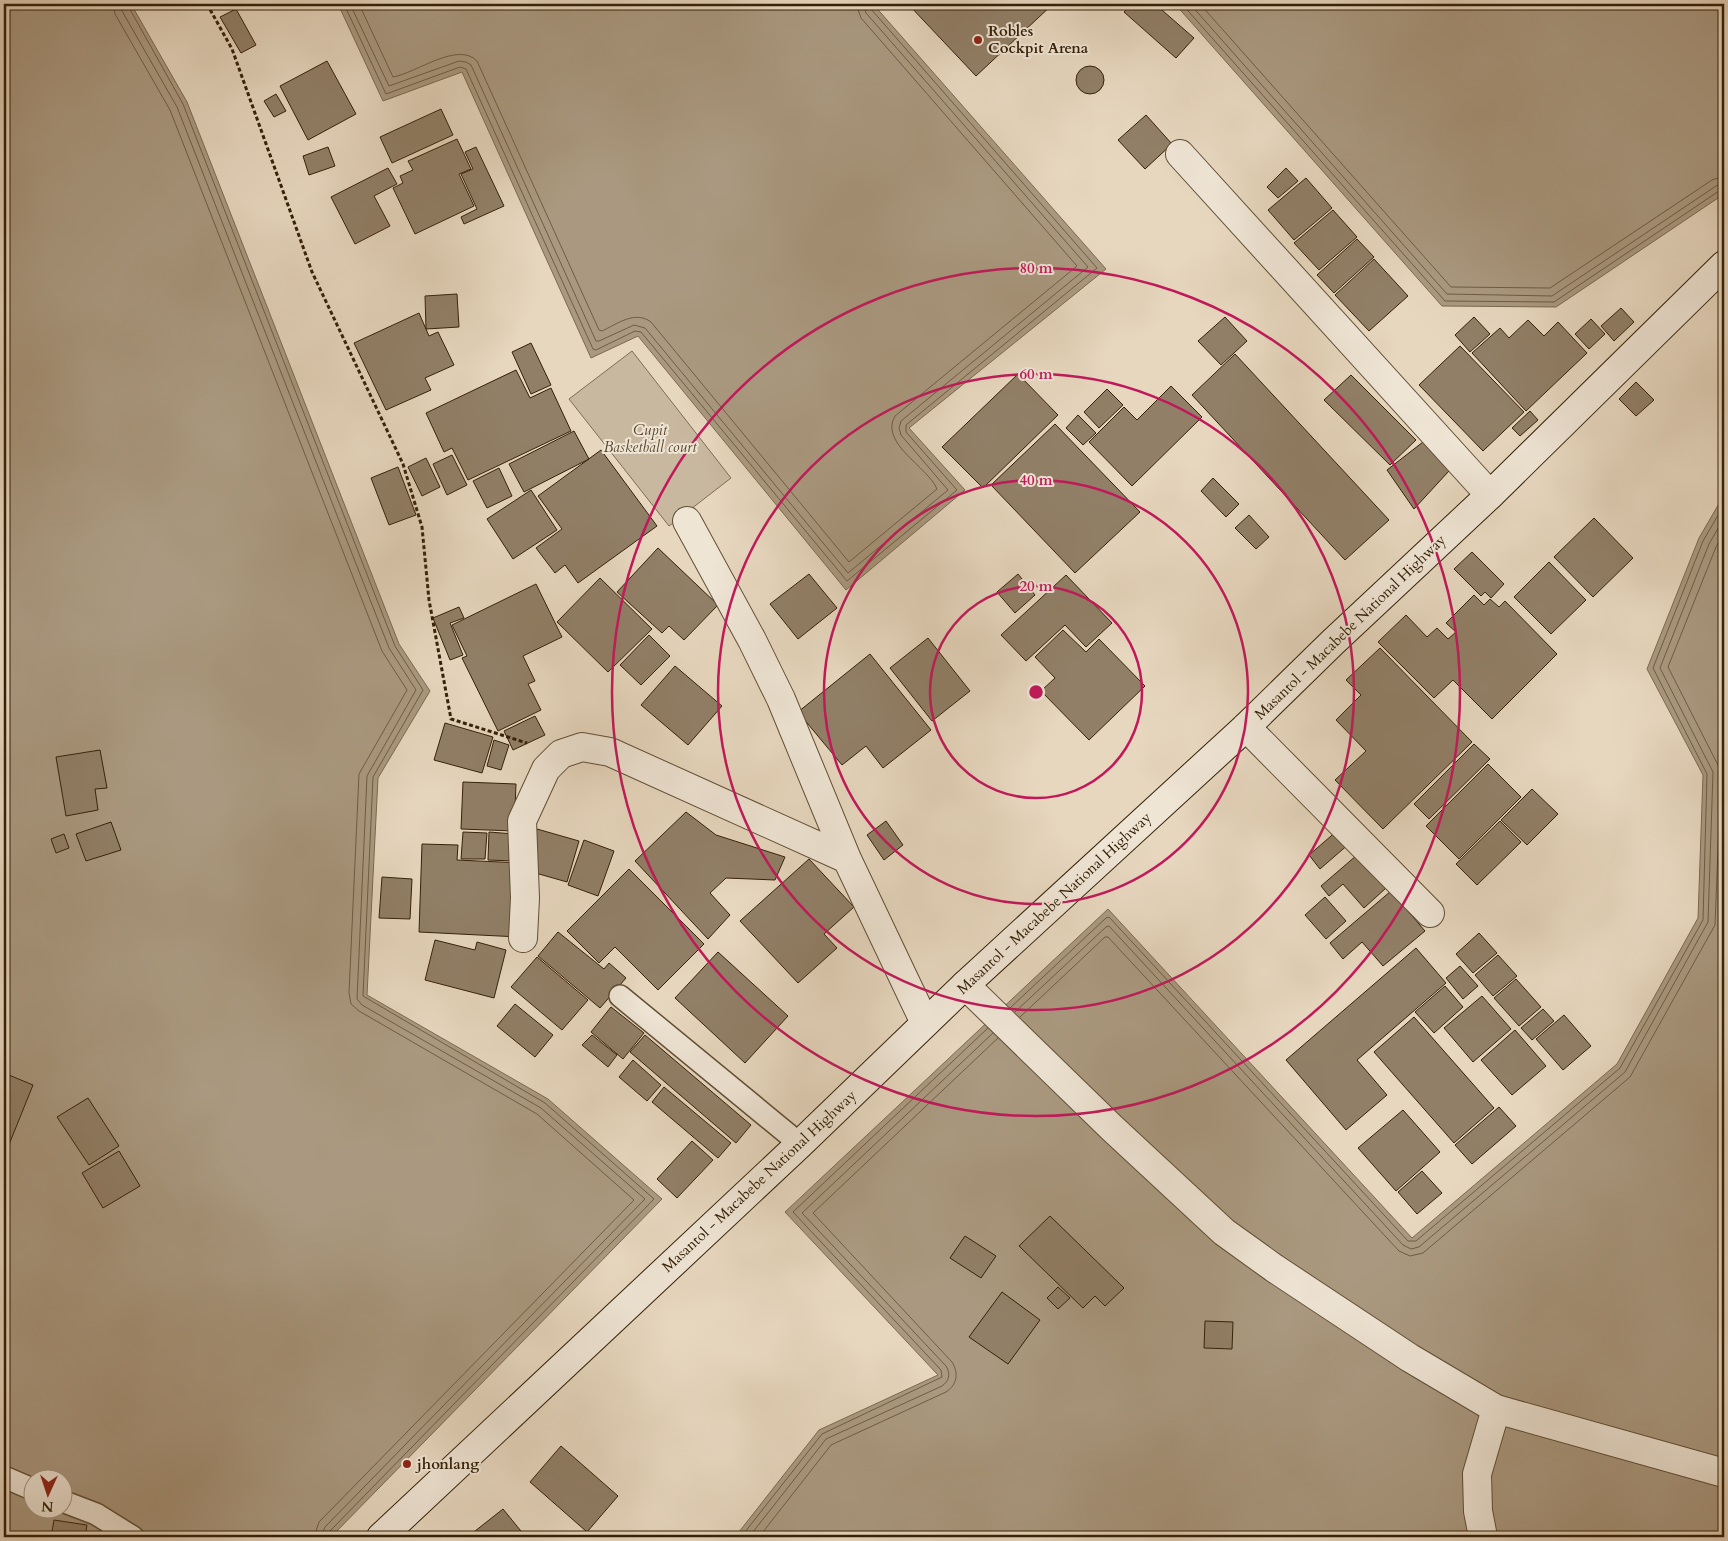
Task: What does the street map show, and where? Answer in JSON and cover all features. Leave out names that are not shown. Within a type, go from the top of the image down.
[{"type":"street","points":[[1180,154],[1490,495]]},
{"type":"street","name":"Masantol - Macabebe National Highway","points":[[381,1537],[800,1144],[965,985],[1246,728],[1333,642],[1490,495],[1724,265]]},
{"type":"street","points":[[687,521],[752,640],[781,699],[847,859],[925,1023]]},
{"type":"street","points":[[1246,728],[1430,913]]},
{"type":"street","points":[[523,938],[525,898],[522,821],[546,769],[561,754],[582,747],[610,752],[847,859]]},
{"type":"street","points":[[965,985],[1112,1128],[1224,1232],[1274,1268],[1410,1358],[1496,1409],[1724,1473]]},
{"type":"street","points":[[1483,1537],[1478,1511],[1477,1474],[1496,1409]]},
{"type":"lane","points":[[620,996],[800,1144]]},
{"type":"lane","points":[[4,1477],[22,1485]]},
{"type":"lane","points":[[72,1505],[96,1514],[133,1537]]},
{"type":"path","points":[[207,4],[232,49],[312,272],[403,464],[422,527],[429,600],[451,719],[561,754]]},
{"type":"green space","name":"Cupit Basketball court","points":[[632,351],[731,478],[669,526],[569,399]]},
{"type":"water","points":[[4,4],[131,4],[187,102],[399,644],[430,691],[378,778],[367,995],[548,1099],[662,1199],[331,1537],[4,1537]]},
{"type":"water","points":[[338,4],[873,4],[1106,269],[909,428],[965,490],[846,590],[638,336],[591,358],[462,72],[383,101]]},
{"type":"water","points":[[1175,4],[1724,4],[1724,194],[1556,307],[1442,306]]},
{"type":"water","points":[[1724,495],[1724,1537],[735,1537],[819,1430],[938,1375],[785,1212],[1108,909],[1412,1238],[1617,1064],[1698,918],[1703,775],[1647,669],[1699,538]]},
{"type":"building","name":"Robles Cockpit Arena","points":[[908,4],[1053,4],[976,76]]},
{"type":"building","points":[[1132,4],[1155,4],[1194,38],[1176,58],[1124,12]]},
{"type":"building","points":[[236,9],[256,45],[241,53],[220,17]]},
{"type":"building","points":[[327,61],[356,114],[308,140],[280,86]]},
{"type":"building","points":[[1090,66],[1100,70],[1104,80],[1100,90],[1090,94],[1080,90],[1076,80],[1080,70]]},
{"type":"building","points":[[276,94],[286,111],[274,117],[264,101]]},
{"type":"building","points":[[441,109],[453,135],[392,163],[380,137]]},
{"type":"building","points":[[1146,115],[1172,144],[1145,169],[1118,140]]},
{"type":"building","points":[[457,139],[471,169],[459,174],[474,206],[415,234],[393,188],[403,183],[400,176],[413,170],[408,161]]},
{"type":"building","points":[[328,147],[335,166],[309,175],[303,156]]},
{"type":"building","points":[[476,147],[504,206],[464,224],[461,217],[477,209],[461,174],[473,169],[465,152]]},
{"type":"building","points":[[388,168],[397,184],[374,196],[390,226],[355,244],[331,197]]},
{"type":"building","points":[[1286,168],[1298,181],[1278,198],[1267,187]]},
{"type":"building","points":[[1306,178],[1332,208],[1294,240],[1268,210]]},
{"type":"building","points":[[1333,210],[1357,237],[1319,270],[1294,243]]},
{"type":"building","points":[[1357,239],[1374,257],[1334,293],[1317,275]]},
{"type":"building","points":[[1374,259],[1408,296],[1369,331],[1335,295]]},
{"type":"building","points":[[457,294],[459,327],[426,329],[425,296]]},
{"type":"building","points":[[1621,308],[1634,322],[1614,341],[1601,326]]},
{"type":"building","points":[[419,313],[429,336],[438,332],[454,365],[425,378],[431,390],[386,410],[354,343]]},
{"type":"building","points":[[1225,317],[1247,341],[1221,365],[1198,341]]},
{"type":"building","points":[[1474,317],[1490,334],[1470,352],[1455,335]]},
{"type":"building","points":[[1591,319],[1605,334],[1589,349],[1575,334]]},
{"type":"building","points":[[1528,320],[1544,336],[1558,322],[1587,353],[1526,411],[1472,353],[1500,328],[1509,338]]},
{"type":"building","points":[[531,343],[551,385],[531,394],[512,352]]},
{"type":"building","points":[[1460,346],[1524,412],[1483,451],[1419,385]]},
{"type":"building","points":[[1235,354],[1389,520],[1345,560],[1192,395]]},
{"type":"building","points":[[516,370],[530,398],[551,388],[571,431],[468,480],[452,448],[444,452],[426,413]]},
{"type":"building","points":[[1018,374],[1058,415],[983,488],[942,447]]},
{"type":"building","points":[[1351,375],[1416,440],[1390,465],[1324,400]]},
{"type":"building","points":[[1636,382],[1654,400],[1636,416],[1619,399]]},
{"type":"building","points":[[1171,386],[1202,417],[1132,486],[1089,442],[1124,407],[1137,420]]},
{"type":"building","points":[[1107,389],[1123,405],[1099,428],[1084,412]]},
{"type":"building","points":[[1530,411],[1538,420],[1520,436],[1512,428]]},
{"type":"building","points":[[1078,415],[1096,433],[1083,445],[1066,428]]},
{"type":"building","points":[[1055,424],[1140,512],[1075,573],[991,485]]},
{"type":"building","points":[[574,431],[589,459],[524,492],[509,464]]},
{"type":"building","points":[[1423,442],[1449,471],[1414,509],[1387,470]]},
{"type":"building","points":[[601,450],[657,526],[578,583],[565,565],[555,573],[536,548],[562,529],[538,496]]},
{"type":"building","points":[[452,455],[467,485],[447,495],[433,464]]},
{"type":"building","points":[[426,458],[440,487],[422,496],[408,467]]},
{"type":"building","points":[[398,467],[416,515],[389,525],[371,478]]},
{"type":"building","points":[[499,468],[512,496],[487,508],[473,481]]},
{"type":"building","points":[[1213,478],[1239,504],[1226,517],[1201,491]]},
{"type":"building","points":[[531,490],[557,530],[513,559],[487,519]]},
{"type":"building","points":[[1249,515],[1269,537],[1256,549],[1235,528]]},
{"type":"building","points":[[1594,518],[1633,558],[1593,597],[1554,557]]},
{"type":"building","points":[[658,548],[718,605],[684,640],[669,626],[662,633],[617,592]]},
{"type":"building","points":[[1472,552],[1504,584],[1491,598],[1485,592],[1481,596],[1454,569]]},
{"type":"building","points":[[1549,562],[1586,600],[1551,634],[1514,597]]},
{"type":"building","points":[[809,574],[837,608],[798,639],[770,604]]},
{"type":"building","points":[[1018,574],[1035,595],[1015,613],[997,592]]},
{"type":"building","points":[[1066,575],[1112,623],[1086,647],[1065,625],[1026,661],[1001,635]]},
{"type":"building","points":[[600,578],[652,629],[608,672],[557,622]]},
{"type":"building","points":[[536,584],[562,637],[523,656],[535,681],[528,684],[541,710],[498,731],[462,658],[467,656],[452,625]]},
{"type":"building","points":[[1474,595],[1484,605],[1490,599],[1499,607],[1505,601],[1557,654],[1492,719],[1453,680],[1434,698],[1378,642],[1406,615],[1427,637],[1437,628],[1448,639],[1456,632],[1446,623]]},
{"type":"building","points":[[459,607],[464,618],[450,623],[463,655],[450,660],[433,618]]},
{"type":"building","points":[[1063,630],[1086,652],[1099,639],[1145,686],[1089,740],[1041,691],[1055,678],[1035,657]]},
{"type":"building","points":[[649,635],[670,656],[641,685],[620,665]]},
{"type":"building","points":[[928,638],[970,691],[932,721],[890,668]]},
{"type":"building","points":[[1380,648],[1472,742],[1383,829],[1335,780],[1366,751],[1336,720],[1361,695],[1346,680]]},
{"type":"building","points":[[870,654],[931,730],[883,768],[866,746],[842,765],[798,712]]},
{"type":"building","points":[[675,666],[722,706],[688,745],[641,705]]},
{"type":"building","points":[[535,716],[545,735],[513,750],[504,731]]},
{"type":"building","points":[[445,723],[493,737],[482,773],[434,760]]},
{"type":"building","points":[[494,740],[509,745],[501,770],[487,766]]},
{"type":"building","points":[[1474,744],[1490,759],[1429,819],[1414,804]]},
{"type":"building","points":[[100,750],[107,788],[95,789],[98,810],[66,816],[56,757]]},
{"type":"building","points":[[1488,764],[1521,797],[1459,859],[1426,826]]},
{"type":"building","points":[[463,782],[516,784],[514,831],[461,829]]},
{"type":"building","points":[[1532,789],[1558,814],[1527,845],[1501,820]]},
{"type":"building","points":[[686,812],[716,835],[785,857],[775,880],[726,878],[710,893],[730,915],[708,939],[635,861]]},
{"type":"building","points":[[886,821],[903,845],[884,860],[867,835]]},
{"type":"building","points":[[1500,821],[1521,842],[1477,885],[1456,864]]},
{"type":"building","points":[[111,822],[121,850],[86,861],[76,834]]},
{"type":"building","points":[[537,829],[579,841],[567,882],[525,870]]},
{"type":"building","points":[[1338,830],[1350,843],[1320,869],[1309,855]]},
{"type":"building","points":[[463,832],[487,833],[485,859],[461,859]]},
{"type":"building","points":[[489,832],[514,834],[513,861],[488,860]]},
{"type":"building","points":[[64,834],[69,848],[56,853],[51,839]]},
{"type":"building","points":[[584,840],[614,851],[598,896],[568,885]]},
{"type":"building","points":[[422,844],[458,845],[457,860],[522,863],[519,937],[419,932]]},
{"type":"building","points":[[1357,855],[1386,888],[1364,908],[1343,884],[1329,896],[1321,886]]},
{"type":"building","points":[[809,859],[854,907],[824,934],[837,948],[798,983],[740,921]]},
{"type":"building","points":[[629,869],[704,944],[658,990],[615,947],[599,963],[567,931]]},
{"type":"building","points":[[382,877],[412,879],[410,919],[379,918]]},
{"type":"building","points":[[1391,891],[1425,931],[1383,966],[1362,942],[1343,959],[1330,943]]},
{"type":"building","points":[[1325,897],[1346,921],[1326,939],[1305,915]]},
{"type":"building","points":[[558,932],[604,969],[609,963],[626,978],[600,1008],[538,956]]},
{"type":"building","points":[[1479,933],[1497,953],[1473,973],[1456,954]]},
{"type":"building","points":[[435,940],[475,950],[477,942],[506,950],[494,998],[425,980]]},
{"type":"building","points":[[1416,948],[1446,983],[1357,1060],[1387,1095],[1346,1130],[1286,1060]]},
{"type":"building","points":[[718,952],[788,1016],[745,1063],[675,998]]},
{"type":"building","points":[[1498,955],[1517,976],[1493,996],[1475,975]]},
{"type":"building","points":[[537,957],[588,1000],[562,1030],[511,987]]},
{"type":"building","points":[[1460,966],[1478,986],[1463,999],[1446,978]]},
{"type":"building","points":[[1516,979],[1541,1007],[1519,1026],[1494,998]]},
{"type":"building","points":[[1445,986],[1463,1007],[1434,1033],[1415,1012]]},
{"type":"building","points":[[1482,996],[1511,1029],[1473,1062],[1444,1028]]},
{"type":"building","points":[[515,1004],[553,1035],[535,1057],[497,1026]]},
{"type":"building","points":[[611,1007],[644,1033],[623,1059],[591,1032]]},
{"type":"building","points":[[1543,1009],[1554,1021],[1532,1040],[1521,1028]]},
{"type":"building","points":[[1564,1015],[1591,1046],[1563,1070],[1536,1039]]},
{"type":"building","points":[[1414,1017],[1494,1108],[1454,1143],[1374,1052]]},
{"type":"building","points":[[1515,1030],[1546,1066],[1512,1095],[1481,1060]]},
{"type":"building","points":[[592,1035],[617,1055],[608,1067],[582,1045]]},
{"type":"building","points":[[645,1035],[751,1125],[736,1143],[630,1052]]},
{"type":"building","points":[[633,1060],[661,1085],[647,1101],[619,1077]]},
{"type":"building","points":[[4,1073],[33,1085],[4,1157]]},
{"type":"building","points":[[664,1087],[731,1143],[718,1158],[652,1102]]},
{"type":"building","points":[[88,1098],[119,1146],[89,1165],[57,1117]]},
{"type":"building","points":[[1499,1107],[1516,1126],[1472,1164],[1455,1145]]},
{"type":"building","points":[[1403,1110],[1440,1152],[1396,1191],[1358,1148]]},
{"type":"building","points":[[692,1141],[713,1160],[677,1198],[657,1179]]},
{"type":"building","points":[[119,1151],[140,1186],[103,1208],[82,1173]]},
{"type":"building","points":[[1422,1171],[1442,1193],[1417,1214],[1398,1192]]},
{"type":"building","points":[[1050,1216],[1124,1288],[1105,1306],[1095,1296],[1083,1308],[1019,1246]]},
{"type":"building","points":[[965,1236],[996,1256],[981,1278],[950,1258]]},
{"type":"building","points":[[1058,1287],[1070,1298],[1058,1309],[1047,1298]]},
{"type":"building","points":[[1002,1292],[1040,1320],[1008,1364],[969,1337]]},
{"type":"building","points":[[1205,1321],[1233,1322],[1232,1349],[1204,1348]]},
{"type":"building","points":[[561,1446],[618,1496],[587,1532],[530,1482]]},
{"type":"building","points":[[503,1509],[525,1536],[471,1537],[470,1535]]},
{"type":"building","points":[[54,1520],[87,1525],[85,1537],[51,1537]]},
{"type":"building","points":[[107,1531],[116,1537],[102,1537]]},
{"type":"place","name":"Robles Cockpit Arena","points":[[978,40]]},
{"type":"place","name":"jhonlang","points":[[407,1464]]}]
